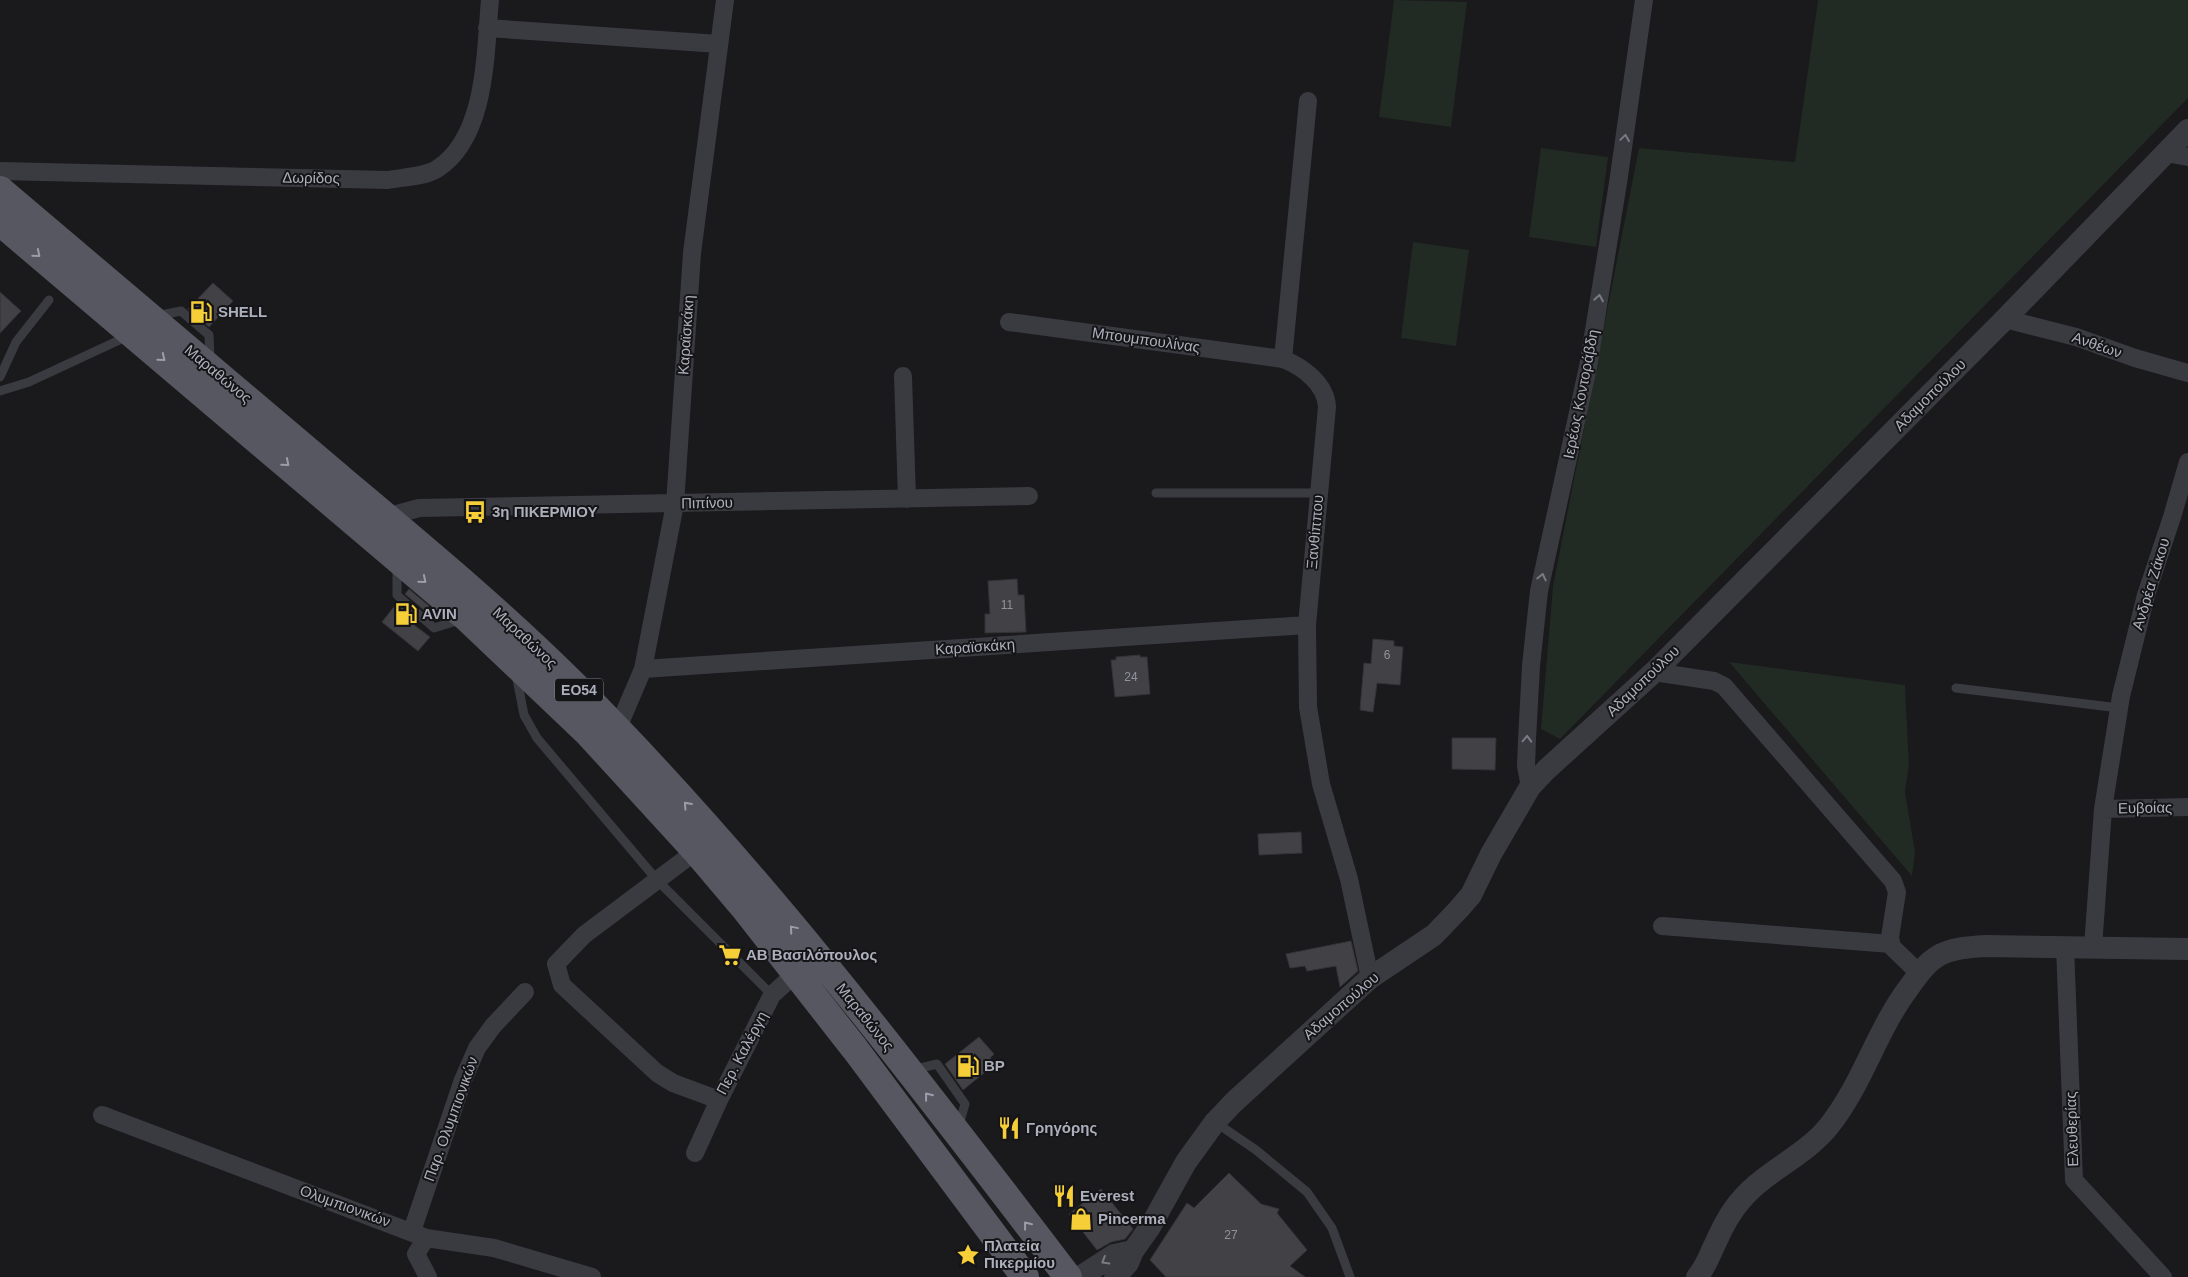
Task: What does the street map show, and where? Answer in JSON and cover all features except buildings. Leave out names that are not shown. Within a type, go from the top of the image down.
[{"type":"main road","name":"Μαραθώνος","points":[[0,190],[141,326],[397,558],[467,618],[587,732],[696,851],[796,973],[1025,1277]]},
{"type":"main road","name":"Μαραθώνος","points":[[0,222],[141,326],[210,368],[386,517],[530,643],[617,730],[726,848],[878,1032],[1068,1277]]},
{"type":"street","name":"Δωρίδος","points":[[0,171],[388,180],[436,169],[467,136],[480,93],[490,0]]},
{"type":"street","name":"Καραϊσκάκη","points":[[617,730],[643,669],[675,504],[692,254],[725,0]]},
{"type":"street","name":"Ιερέως Κοντοράβδη","points":[[1530,787],[1526,766],[1527,740],[1539,591],[1588,367],[1618,183],[1644,0]]},
{"type":"street","points":[[487,28],[719,44]]},
{"type":"street","points":[[1283,359],[1308,101]]},
{"type":"street","name":"Αδαμοπούλου","points":[[1115,1277],[1128,1262],[1132,1251],[1150,1227],[1186,1162],[1215,1122],[1234,1102],[1370,978],[1434,935],[1470,895],[1491,854],[1530,787],[1546,770],[1654,672],[2005,319],[2188,130]]},
{"type":"street","points":[[2166,153],[2188,157]]},
{"type":"street","name":"Ανθέων","points":[[2005,319],[2076,337],[2135,358],[2188,373]]},
{"type":"street","name":"Μπουμπουλίνας","points":[[1008,322],[1283,359]]},
{"type":"street","name":"Ξανθίππου","points":[[1283,359],[1294,364],[1319,384],[1326,399],[1308,625],[1307,690],[1311,735],[1329,814],[1349,879],[1370,978]]},
{"type":"street","points":[[902,376],[907,499]]},
{"type":"street","name":"Ανδρέα Ζάκου","points":[[2093,947],[2103,809],[2119,708],[2146,595],[2180,518],[2188,462]]},
{"type":"street","name":"Πιπίνου","points":[[386,517],[419,508],[1029,496]]},
{"type":"street","name":"Καραϊσκάκη","points":[[643,669],[1308,625]]},
{"type":"street","points":[[1654,672],[1714,682],[1724,686],[1894,880],[1897,892],[1890,937],[1891,944],[1894,950],[1920,973]]},
{"type":"street","name":"Ευβοίας","points":[[2103,809],[2188,807]]},
{"type":"street","points":[[657,880],[696,851]]},
{"type":"street","name":"Περ. Καλέργη","points":[[657,880],[584,935],[556,964],[562,985],[657,1073],[673,1083],[719,1100],[772,995],[796,973]]},
{"type":"street","points":[[1662,926],[1891,944]]},
{"type":"street","points":[[1697,1277],[1706,1266],[1727,1221],[1743,1198],[1765,1178],[1800,1154],[1828,1127],[1852,1090],[1896,1004],[1920,973],[1936,957],[1954,950],[1986,946],[2188,949]]},
{"type":"street","name":"Ελευθερίας","points":[[2065,946],[2074,1180],[2163,1277]]},
{"type":"street","name":"Παρ. Ολυμπιονικών","points":[[428,1277],[416,1254],[419,1234],[463,1080],[477,1048],[493,1026],[525,992]]},
{"type":"street","points":[[695,1153],[719,1100]]},
{"type":"street","name":"Ολυμπιονικών","points":[[102,1115],[419,1234],[494,1248],[592,1277]]},
{"type":"street","points":[[1080,1277],[1114,1256],[1132,1251]]},
{"type":"lane","points":[[0,378],[16,342],[49,300]]},
{"type":"lane","points":[[0,391],[28,382],[141,326]]},
{"type":"lane","points":[[1156,493],[1318,493]]},
{"type":"lane","points":[[514,661],[522,709],[533,733],[657,880],[772,995]]},
{"type":"lane","points":[[1956,688],[2119,708]]},
{"type":"lane","points":[[1215,1122],[1256,1150],[1307,1192],[1332,1228],[1350,1277]]},
{"type":"shaded area","points":[[1394,0],[1467,2],[1451,127],[1379,117]]},
{"type":"shaded area","points":[[1818,0],[2188,0],[2188,98],[1560,739],[1541,729],[1553,586],[1639,148],[1795,162]]},
{"type":"shaded area","points":[[1541,148],[1608,157],[1596,247],[1529,237]]},
{"type":"shaded area","points":[[1413,242],[1469,250],[1456,346],[1401,338]]},
{"type":"shaded area","points":[[1729,662],[1905,685],[1909,765],[1905,792],[1915,852],[1912,876]]},
{"type":"place","name":"SHELL","points":[[201,312]]},
{"type":"place","name":"3η ΠΙΚΕΡΜΙΟΥ","points":[[475,512]]},
{"type":"place","name":"AVIN","points":[[406,614]]},
{"type":"place","name":"ΑΒ Βασιλόπουλος","points":[[730,955]]},
{"type":"place","name":"BP","points":[[968,1066]]},
{"type":"place","name":"Γρηγόρης","points":[[1009,1128]]},
{"type":"place","name":"Everest","points":[[1064,1196]]},
{"type":"place","name":"Pincerma","points":[[1081,1219]]},
{"type":"place","name":"Πλατεία Πικερμίου","points":[[968,1255]]}]
